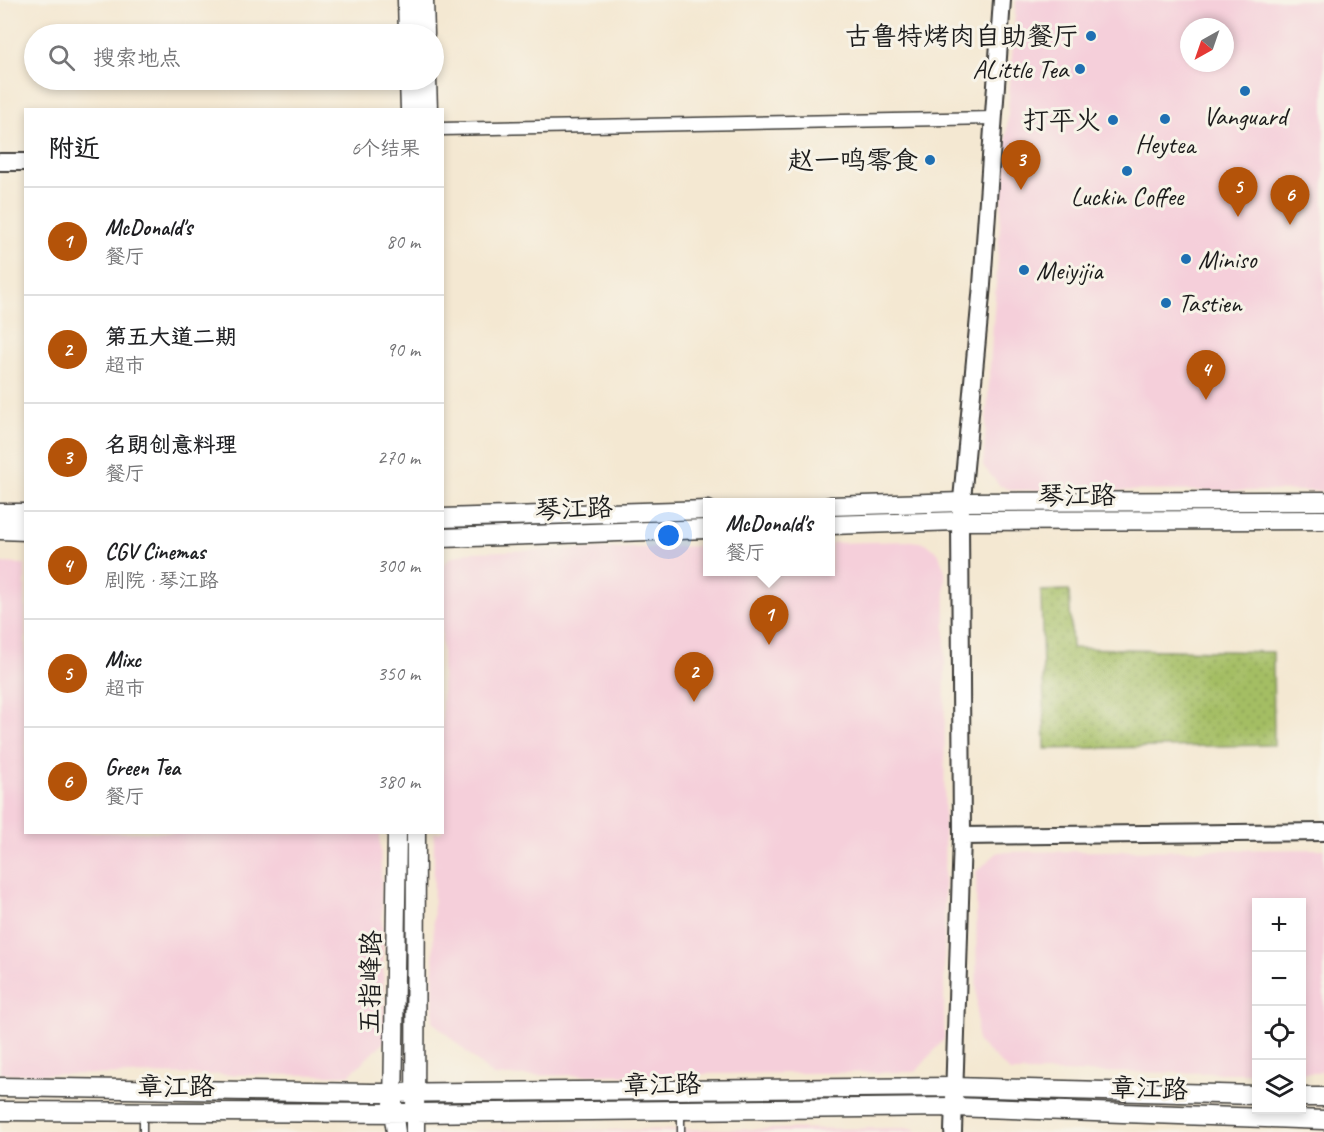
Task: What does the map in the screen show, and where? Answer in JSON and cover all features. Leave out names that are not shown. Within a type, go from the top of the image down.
[{"type":"main road","points":[[407,0],[408,24]]},
{"type":"main road","points":[[424,0],[425,24]]},
{"type":"main road","points":[[409,90],[410,108]]},
{"type":"main road","points":[[427,90],[428,108]]},
{"type":"main road","name":"琴江路","points":[[835,506],[962,502],[1324,501]]},
{"type":"main road","name":"琴江路","points":[[444,518],[703,510]]},
{"type":"main road","points":[[0,513],[24,513]]},
{"type":"main road","name":"琴江路","points":[[835,525],[960,521],[1324,520]]},
{"type":"main road","points":[[0,530],[24,531]]},
{"type":"main road","name":"琴江路","points":[[444,538],[703,530]]},
{"type":"main road","name":"五指峰路","points":[[396,1132],[393,1111],[398,834]]},
{"type":"main road","name":"五指峰路","points":[[415,1132],[416,834]]},
{"type":"main road","name":"章江路","points":[[0,1087],[394,1093],[954,1087],[1252,1095]]},
{"type":"main road","points":[[1306,1097],[1324,1097]]},
{"type":"main road","name":"章江路","points":[[0,1112],[393,1111],[415,1113],[952,1107],[1324,1120]]},
{"type":"street","points":[[953,1132],[962,836],[960,521],[982,285],[1002,0]]},
{"type":"street","points":[[444,129],[993,118]]},
{"type":"street","points":[[0,162],[24,162]]},
{"type":"street","points":[[962,836],[1324,832]]},
{"type":"lane","points":[[680,1109],[681,1132]]},
{"type":"lane","points":[[143,1132],[144,1111]]},
{"type":"shaded area","points":[[1016,0],[1324,0],[1324,491],[1011,490],[999,485],[983,466]]},
{"type":"shaded area","points":[[911,541],[926,543],[939,554],[945,571],[944,1039],[916,1072],[493,1076],[433,1022],[434,834],[444,834],[444,565],[450,558],[468,552],[703,546],[703,576],[835,576],[835,543]]},
{"type":"shaded area","points":[[0,563],[24,564],[24,834],[380,834],[385,1041],[349,1075],[0,1074]]},
{"type":"shaded area","points":[[1324,849],[1324,1069],[1318,1073],[1306,1073],[1306,898],[1252,898],[1252,1073],[1010,1072],[977,1041],[976,872],[998,852]]},
{"type":"shaded area","points":[[913,1128],[917,1132],[474,1132],[475,1131]]},
{"type":"green space","points":[[1069,590],[1072,648],[1273,652],[1274,745],[1045,749],[1041,591]]},
{"type":"place","name":"古鲁特烤肉自助餐厅","points":[[1091,36]]},
{"type":"place","name":"ALittle Tea","points":[[1080,69]]},
{"type":"place","name":"Vanguard","points":[[1245,91]]},
{"type":"place","name":"Heytea","points":[[1165,119]]},
{"type":"place","name":"打平火","points":[[1113,120]]},
{"type":"place","name":"赵一鸣零食","points":[[930,160]]},
{"type":"place","name":"Luckin Coffee","points":[[1127,171]]},
{"type":"place","name":"名朗创意料理","points":[[1021,190]]},
{"type":"place","name":"Mixc","points":[[1238,217]]},
{"type":"place","name":"Green Tea","points":[[1290,225]]},
{"type":"place","name":"Miniso","points":[[1186,259]]},
{"type":"place","name":"Meiyijia","points":[[1024,270]]},
{"type":"place","name":"Tastien","points":[[1166,303]]},
{"type":"place","name":"CGV Cinemas","points":[[1206,400]]},
{"type":"place","name":"McDonald's","points":[[769,645]]},
{"type":"place","name":"第五大道二期","points":[[694,702]]}]
